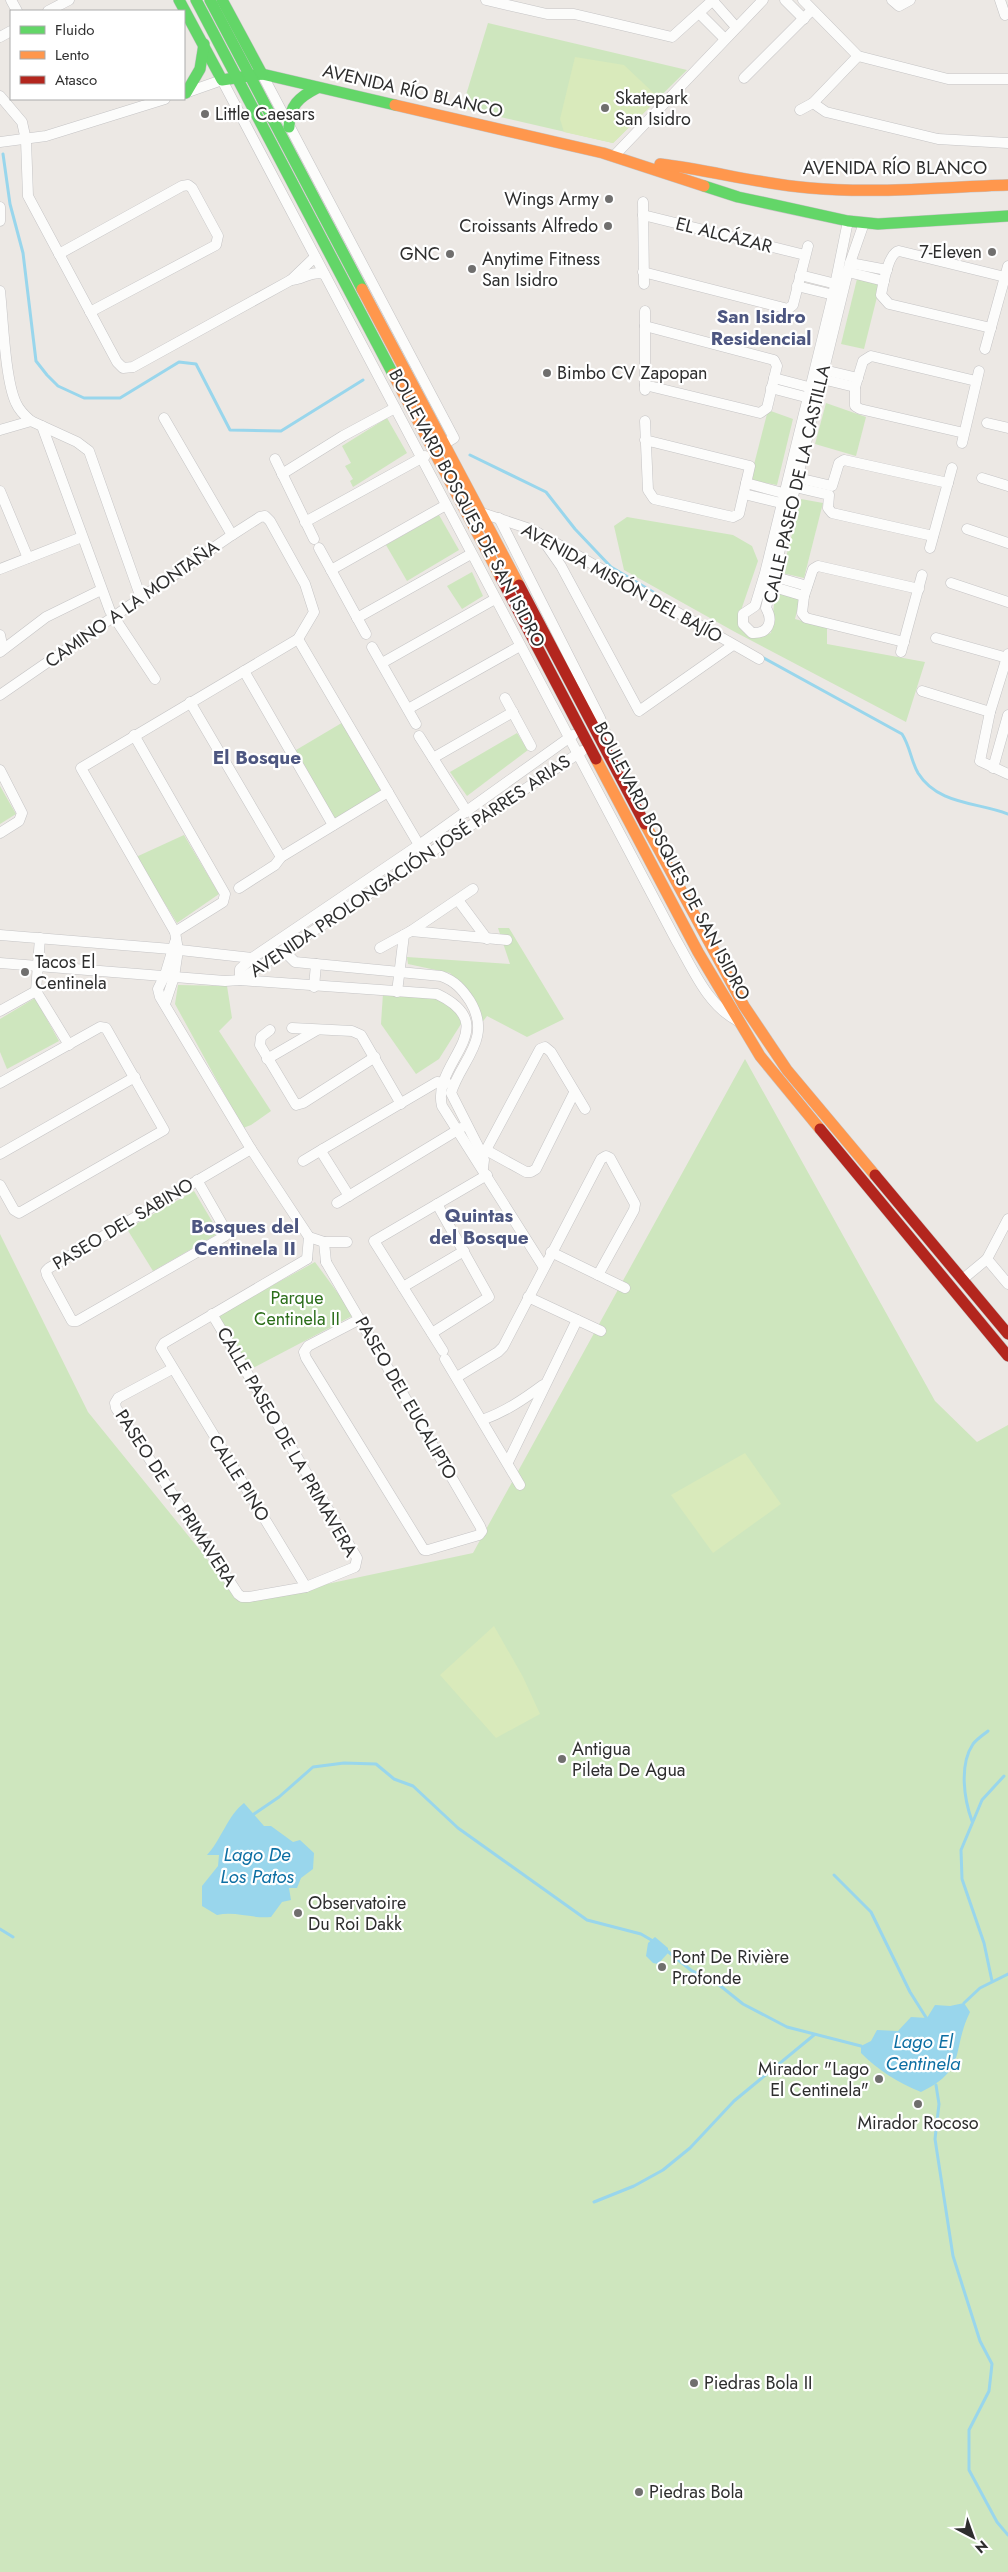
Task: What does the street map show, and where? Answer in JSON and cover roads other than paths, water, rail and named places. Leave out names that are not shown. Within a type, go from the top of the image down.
[{"type":"main road","name":"BOULEVARD BOSQUES DE SAN ISIDRO","points":[[196,0],[698,952],[739,1021],[760,1056],[1008,1356]]},
{"type":"main road","name":"BOULEVARD BOSQUES DE SAN ISIDRO","points":[[210,0],[256,75],[410,364],[450,441],[482,513],[596,720],[607,752],[744,1006],[787,1070],[1008,1334]]},
{"type":"main road","name":"BOULEVARD BOSQUES DE SAN ISIDRO","points":[[222,0],[256,75]]},
{"type":"main road","name":"BOULEVARD BOSQUES DE SAN ISIDRO","points":[[185,11],[222,80]]},
{"type":"main road","points":[[185,93],[200,68],[204,44]]},
{"type":"main road","name":"AVENIDA RÍO BLANCO","points":[[222,80],[256,75],[317,88],[614,156],[738,196],[848,221],[864,223],[944,222],[1008,216]]},
{"type":"main road","points":[[289,127],[288,117],[292,105],[302,95],[317,88]]},
{"type":"main road","name":"AVENIDA RÍO BLANCO","points":[[634,162],[685,166],[783,186],[838,190],[1008,185]]},
{"type":"main road","points":[[780,206],[783,186]]},
{"type":"street","points":[[50,10],[70,0]]},
{"type":"street","points":[[486,0],[547,14],[574,14],[672,38],[713,0],[736,27]]},
{"type":"street","points":[[614,156],[724,38],[763,0]]},
{"type":"street","points":[[785,0],[804,19]]},
{"type":"street","points":[[803,0],[858,56],[948,79],[1008,79]]},
{"type":"street","points":[[896,3],[910,0]]},
{"type":"street","points":[[1000,0],[1005,15]]},
{"type":"street","points":[[744,78],[812,10]]},
{"type":"street","points":[[700,14],[724,38]]},
{"type":"street","points":[[800,110],[813,103],[858,56]]},
{"type":"street","name":"BOULEVARD BOSQUES DE SAN ISIDRO","points":[[256,75],[289,127],[410,364]]},
{"type":"street","name":"BOULEVARD BOSQUES DE SAN ISIDRO","points":[[222,80],[568,738],[700,981],[712,1001],[726,1014],[739,1021]]},
{"type":"street","name":"AVENIDA RÍO BLANCO","points":[[185,93],[222,80]]},
{"type":"street","points":[[0,96],[22,122],[26,140],[28,196],[117,362],[123,368],[133,367],[291,280],[315,257]]},
{"type":"street","points":[[0,142],[46,136],[162,100]]},
{"type":"street","points":[[813,103],[826,112],[938,140],[1008,142]]},
{"type":"street","points":[[59,254],[182,186],[188,185],[192,188],[218,236],[216,245],[90,312]]},
{"type":"street","points":[[643,202],[644,284]]},
{"type":"street","points":[[0,207],[0,221]]},
{"type":"street","name":"EL ALCÁZAR","points":[[643,215],[806,251],[793,304],[788,308],[644,272]]},
{"type":"street","name":"CALLE PASEO DE LA CASTILLA","points":[[806,591],[768,580],[791,494],[814,393],[823,374],[839,290],[848,221]]},
{"type":"street","name":"CALLE PASEO DE LA CASTILLA","points":[[791,494],[839,290],[864,223]]},
{"type":"street","points":[[991,328],[889,304],[881,295],[887,270],[895,252],[899,251],[1005,278]]},
{"type":"street","points":[[985,349],[1008,266]]},
{"type":"street","points":[[849,267],[887,270]]},
{"type":"street","points":[[849,267],[884,281]]},
{"type":"street","points":[[291,280],[300,280],[314,272],[324,274]]},
{"type":"street","points":[[800,275],[839,290]]},
{"type":"street","points":[[797,286],[839,290]]},
{"type":"street","points":[[0,290],[5,372],[16,402],[24,416],[31,421],[77,442],[88,451],[141,598]]},
{"type":"street","points":[[645,311],[645,326],[645,388],[760,412],[767,408],[777,366],[774,360],[645,326]]},
{"type":"street","points":[[871,356],[977,376],[963,438],[860,409],[855,406],[856,382],[864,361],[871,356]]},
{"type":"street","points":[[378,376],[410,364]]},
{"type":"street","points":[[823,374],[856,382]]},
{"type":"street","points":[[772,383],[814,393]]},
{"type":"street","points":[[282,474],[344,436],[395,408]]},
{"type":"street","points":[[164,418],[232,534]]},
{"type":"street","points":[[0,430],[31,421]]},
{"type":"street","points":[[645,421],[648,490],[654,499],[733,518],[739,514],[750,470],[747,464],[646,440]]},
{"type":"street","points":[[987,423],[1008,428]]},
{"type":"street","points":[[42,426],[101,590],[113,617],[155,679]]},
{"type":"street","points":[[305,522],[450,441]]},
{"type":"street","points":[[275,459],[305,522],[366,634]]},
{"type":"street","points":[[933,536],[832,513],[828,508],[830,491],[840,463],[844,460],[948,483]]},
{"type":"street","points":[[930,548],[952,468]]},
{"type":"street","points":[[982,478],[1008,486]]},
{"type":"street","points":[[745,489],[791,494],[830,491]]},
{"type":"street","points":[[0,491],[28,558]]},
{"type":"street","points":[[331,570],[446,505]]},
{"type":"street","name":"AVENIDA MISIÓN DEL BAJÍO","points":[[482,513],[538,533],[759,658]]},
{"type":"street","name":"CAMINO A LA MONTAÑA","points":[[0,694],[232,534],[265,516],[270,521],[305,584],[314,612],[298,639]]},
{"type":"street","name":"BOULEVARD BOSQUES DE SAN ISIDRO","points":[[499,518],[596,720]]},
{"type":"street","points":[[968,530],[1008,543]]},
{"type":"street","points":[[538,533],[561,566],[639,711],[733,645]]},
{"type":"street","points":[[0,569],[82,538]]},
{"type":"street","points":[[357,618],[472,554]]},
{"type":"street","points":[[918,589],[814,566],[806,591],[802,613],[806,618],[903,647],[922,575]]},
{"type":"street","points":[[951,583],[1008,602]]},
{"type":"street","points":[[2,651],[46,617],[101,590]]},
{"type":"street","points":[[382,663],[496,600]]},
{"type":"street","points":[[0,635],[2,651]]},
{"type":"street","points":[[936,638],[1008,656],[990,712],[980,761],[1008,774]]},
{"type":"street","points":[[347,1242],[324,1242],[309,1237],[251,1149],[160,997],[158,989],[170,976],[175,943],[81,768],[298,639],[422,850]]},
{"type":"street","points":[[408,709],[520,646]]},
{"type":"street","points":[[372,647],[416,724]]},
{"type":"street","points":[[244,670],[333,825]]},
{"type":"street","points":[[922,691],[990,712]]},
{"type":"street","points":[[505,698],[531,746]]},
{"type":"street","points":[[190,702],[281,857]]},
{"type":"street","points":[[433,758],[513,712]]},
{"type":"street","points":[[993,768],[1008,715]]},
{"type":"street","name":"AVENIDA PROLONGACIÓN JOSÉ PARRES ARIAS","points":[[0,963],[240,980],[422,850],[467,812],[568,738],[596,720]]},
{"type":"street","points":[[134,735],[225,894],[223,902],[175,943]]},
{"type":"street","points":[[419,736],[467,812]]},
{"type":"street","name":"AVENIDA PROLONGACIÓN JOSÉ PARRES ARIAS","points":[[0,935],[175,943],[252,958],[603,736]]},
{"type":"street","points":[[0,770],[22,813],[19,821],[0,833]]},
{"type":"street","points":[[239,888],[275,864],[281,857],[388,792]]},
{"type":"street","points":[[380,948],[408,933],[473,890]]},
{"type":"street","points":[[458,900],[487,939]]},
{"type":"street","points":[[408,933],[507,940]]},
{"type":"street","points":[[397,992],[408,933]]},
{"type":"street","points":[[40,938],[36,991],[69,1045]]},
{"type":"street","points":[[283,950],[295,962],[441,976],[456,983],[465,994],[476,1015],[479,1030],[470,1056],[449,1083],[440,1088],[442,1106],[456,1131],[480,1153],[526,1172],[536,1169],[574,1093]]},
{"type":"street","points":[[252,958],[240,969],[240,980],[314,987],[437,994],[454,1002],[466,1017],[467,1027],[449,1083],[451,1093],[468,1123],[484,1160],[485,1172],[543,1266]]},
{"type":"street","points":[[314,987],[316,964]]},
{"type":"street","points":[[437,994],[441,976]]},
{"type":"street","points":[[0,1011],[36,991]]},
{"type":"street","points":[[454,1002],[465,994]]},
{"type":"street","points":[[0,1083],[100,1027],[106,1028],[164,1130],[16,1213],[0,1185]]},
{"type":"street","points":[[292,1028],[357,1032],[375,1058],[401,1104]]},
{"type":"street","points":[[270,1030],[259,1040],[267,1060],[296,1105],[304,1103],[375,1058]]},
{"type":"street","points":[[267,1060],[317,1030]]},
{"type":"street","points":[[480,1153],[540,1049],[545,1048],[551,1052],[585,1109]]},
{"type":"street","points":[[460,1051],[470,1056]]},
{"type":"street","points":[[0,1154],[135,1077]]},
{"type":"street","points":[[303,1162],[438,1082],[449,1083]]},
{"type":"street","points":[[336,1203],[468,1123]]},
{"type":"street","name":"PASEO DEL SABINO","points":[[197,1180],[225,1229],[224,1236],[78,1321],[72,1322],[47,1275],[46,1271],[49,1268],[197,1180],[251,1149]]},
{"type":"street","points":[[323,1151],[349,1196]]},
{"type":"street","points":[[457,1377],[498,1352],[601,1159],[606,1156],[610,1158],[634,1204],[634,1210],[598,1275]]},
{"type":"street","points":[[485,1172],[437,1204],[374,1241],[432,1332],[520,1485]]},
{"type":"street","points":[[432,1332],[489,1297],[437,1204]]},
{"type":"street","points":[[963,1279],[987,1259],[1008,1219]]},
{"type":"street","points":[[309,1237],[307,1259],[326,1262],[324,1242]]},
{"type":"street","points":[[403,1287],[464,1250]]},
{"type":"street","points":[[551,1252],[625,1288]]},
{"type":"street","name":"CALLE PASEO DE LA PRIMAVERA","points":[[172,1369],[160,1348],[164,1343],[307,1259]]},
{"type":"street","points":[[987,1259],[1008,1284]]},
{"type":"street","name":"PASEO DEL EUCALIPTO","points":[[326,1262],[360,1319],[480,1526],[482,1531],[480,1535],[424,1550],[306,1358],[304,1352],[308,1346],[360,1319]]},
{"type":"street","points":[[528,1296],[601,1332]]},
{"type":"street","name":"CALLE PASEO DE LA PRIMAVERA","points":[[212,1314],[357,1558],[355,1566],[306,1587],[249,1597],[242,1597],[238,1594]]},
{"type":"street","points":[[508,1462],[577,1320]]},
{"type":"street","name":"PASEO DE LA PRIMAVERA","points":[[172,1369],[118,1398],[115,1403],[116,1408],[238,1594]]},
{"type":"street","name":"CALLE PINO","points":[[172,1369],[306,1587]]},
{"type":"street","points":[[482,1420],[515,1405],[546,1383]]},
{"type":"water","name":"Lago De Los Patos","points":[[244,1803],[264,1826],[271,1826],[293,1842],[300,1840],[314,1853],[313,1869],[301,1878],[297,1888],[289,1888],[291,1900],[282,1902],[271,1917],[231,1914],[217,1915],[202,1906],[202,1886],[218,1866],[219,1855],[207,1855],[233,1814]]},
{"type":"water","points":[[655,1937],[668,1948],[668,1953],[658,1964],[653,1963],[646,1956],[648,1943]]},
{"type":"water","name":"Lago El Centinela","points":[[964,2003],[970,2012],[952,2067],[936,2084],[921,2092],[889,2076],[861,2053],[861,2046],[871,2041],[877,2030],[898,2031],[911,2017],[927,2018],[935,2005],[950,2006]]},
{"type":"waterway","points":[[3,154],[10,204],[23,253],[36,361],[58,386],[84,398],[120,398],[179,362],[196,364],[230,430],[281,431],[363,380]]},
{"type":"waterway","points":[[470,455],[546,492],[575,529],[611,567],[658,595]]},
{"type":"waterway","points":[[762,657],[902,734],[918,773],[936,791],[959,801],[1008,814]]},
{"type":"waterway","points":[[972,1821],[965,1793],[964,1772],[973,1744],[988,1731]]},
{"type":"waterway","points":[[254,1814],[279,1797],[313,1767],[344,1763],[376,1764],[394,1779],[413,1786],[458,1828],[587,1920],[641,1934],[653,1941]]},
{"type":"waterway","points":[[992,1981],[984,1943],[962,1879],[961,1850],[982,1800],[1004,1776]]},
{"type":"waterway","points":[[834,1875],[871,1912],[910,1992],[927,2019]]},
{"type":"waterway","points":[[0,1929],[13,1937]]},
{"type":"waterway","points":[[666,1950],[692,1971],[713,1980],[743,2004],[787,2027],[861,2046]]},
{"type":"waterway","points":[[964,2003],[980,1988],[1008,1974]]},
{"type":"waterway","points":[[594,2202],[634,2186],[663,2170],[690,2148],[734,2101],[814,2035]]},
{"type":"waterway","points":[[936,2085],[939,2104],[935,2139],[953,2256],[980,2341],[992,2364],[989,2391],[969,2430],[969,2470],[997,2522],[1008,2535]]},
{"type":"place","name":"Skatepark San Isidro","points":[[605,108]]},
{"type":"place","name":"Little Caesars","points":[[205,114]]},
{"type":"place","name":"Wings Army","points":[[609,199]]},
{"type":"place","name":"Croissants Alfredo","points":[[608,226]]},
{"type":"place","name":"7-Eleven","points":[[992,252]]},
{"type":"place","name":"GNC","points":[[450,254]]},
{"type":"place","name":"Anytime Fitness San Isidro","points":[[472,269]]},
{"type":"place","name":"Bimbo CV Zapopan","points":[[547,373]]},
{"type":"place","name":"Tacos El Centinela","points":[[25,972]]},
{"type":"place","name":"Antigua Pileta De Agua","points":[[562,1759]]},
{"type":"place","name":"Observatoire Du Roi Dakk","points":[[298,1913]]},
{"type":"place","name":"Pont De Rivière Profonde","points":[[662,1967]]},
{"type":"place","name":"Mirador \"Lago El Centinela\"","points":[[879,2079]]},
{"type":"place","name":"Mirador Rocoso","points":[[918,2104]]},
{"type":"place","name":"Piedras Bola II","points":[[694,2383]]},
{"type":"place","name":"Piedras Bola","points":[[639,2492]]},
{"type":"district","name":"San Isidro Residencial","points":[[761,327]]},
{"type":"district","name":"El Bosque","points":[[257,757]]},
{"type":"district","name":"Quintas del Bosque","points":[[479,1226]]},
{"type":"district","name":"Bosques del Centinela II","points":[[245,1237]]},
{"type":"park label","name":"Parque Centinela II","points":[[297,1308]]}]
